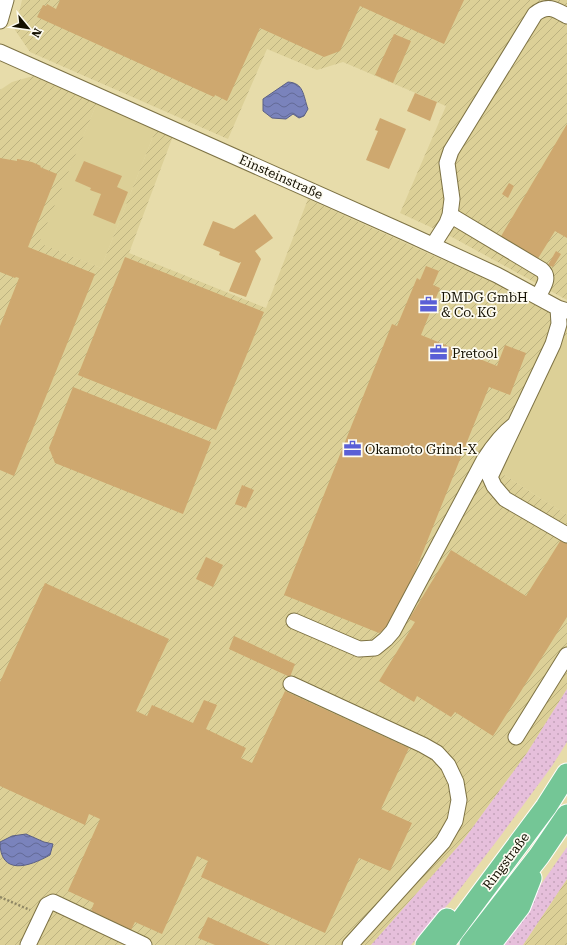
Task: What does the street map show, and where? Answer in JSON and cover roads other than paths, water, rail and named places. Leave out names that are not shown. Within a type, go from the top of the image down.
[{"type":"highway","name":"Ringstraße","points":[[443,945],[546,807],[567,774]]},
{"type":"highway","points":[[426,945],[512,835],[546,807]]},
{"type":"highway","name":"Ringstraße","points":[[470,945],[539,856],[567,815]]},
{"type":"highway","points":[[490,945],[520,906],[539,856]]},
{"type":"street","points":[[0,21],[6,0]]},
{"type":"street","points":[[433,245],[450,215],[452,199],[447,163],[451,151],[535,14],[541,9],[548,7],[567,16]]},
{"type":"street","name":"Einsteinstraße","points":[[0,52],[433,245],[497,275],[563,310]]},
{"type":"street","points":[[450,215],[546,273],[547,280],[538,297]]},
{"type":"street","points":[[563,310],[560,324],[552,344],[491,472],[490,477],[494,486],[505,499],[567,535]]},
{"type":"street","points":[[294,621],[359,649],[375,648],[386,639],[393,631],[484,460],[494,444],[514,425]]},
{"type":"street","points":[[516,737],[567,655]]},
{"type":"street","points":[[291,684],[423,745],[437,753],[448,765],[456,782],[459,800],[455,821],[443,842],[350,945]]},
{"type":"street","points":[[28,945],[47,905],[53,902],[144,945]]},
{"type":"water","points":[[288,82],[300,87],[308,109],[304,116],[299,118],[293,114],[286,119],[272,118],[263,111],[263,99]]},
{"type":"water","points":[[26,834],[44,842],[53,844],[50,855],[25,865],[17,866],[10,864],[5,860],[1,853],[0,842],[12,836]]},
{"type":"place","name":"DMDG GmbH & Co. KG","points":[[428,304]]},
{"type":"place","name":"Pretool","points":[[439,353]]},
{"type":"place","name":"Okamoto Grind-X","points":[[352,449]]}]
